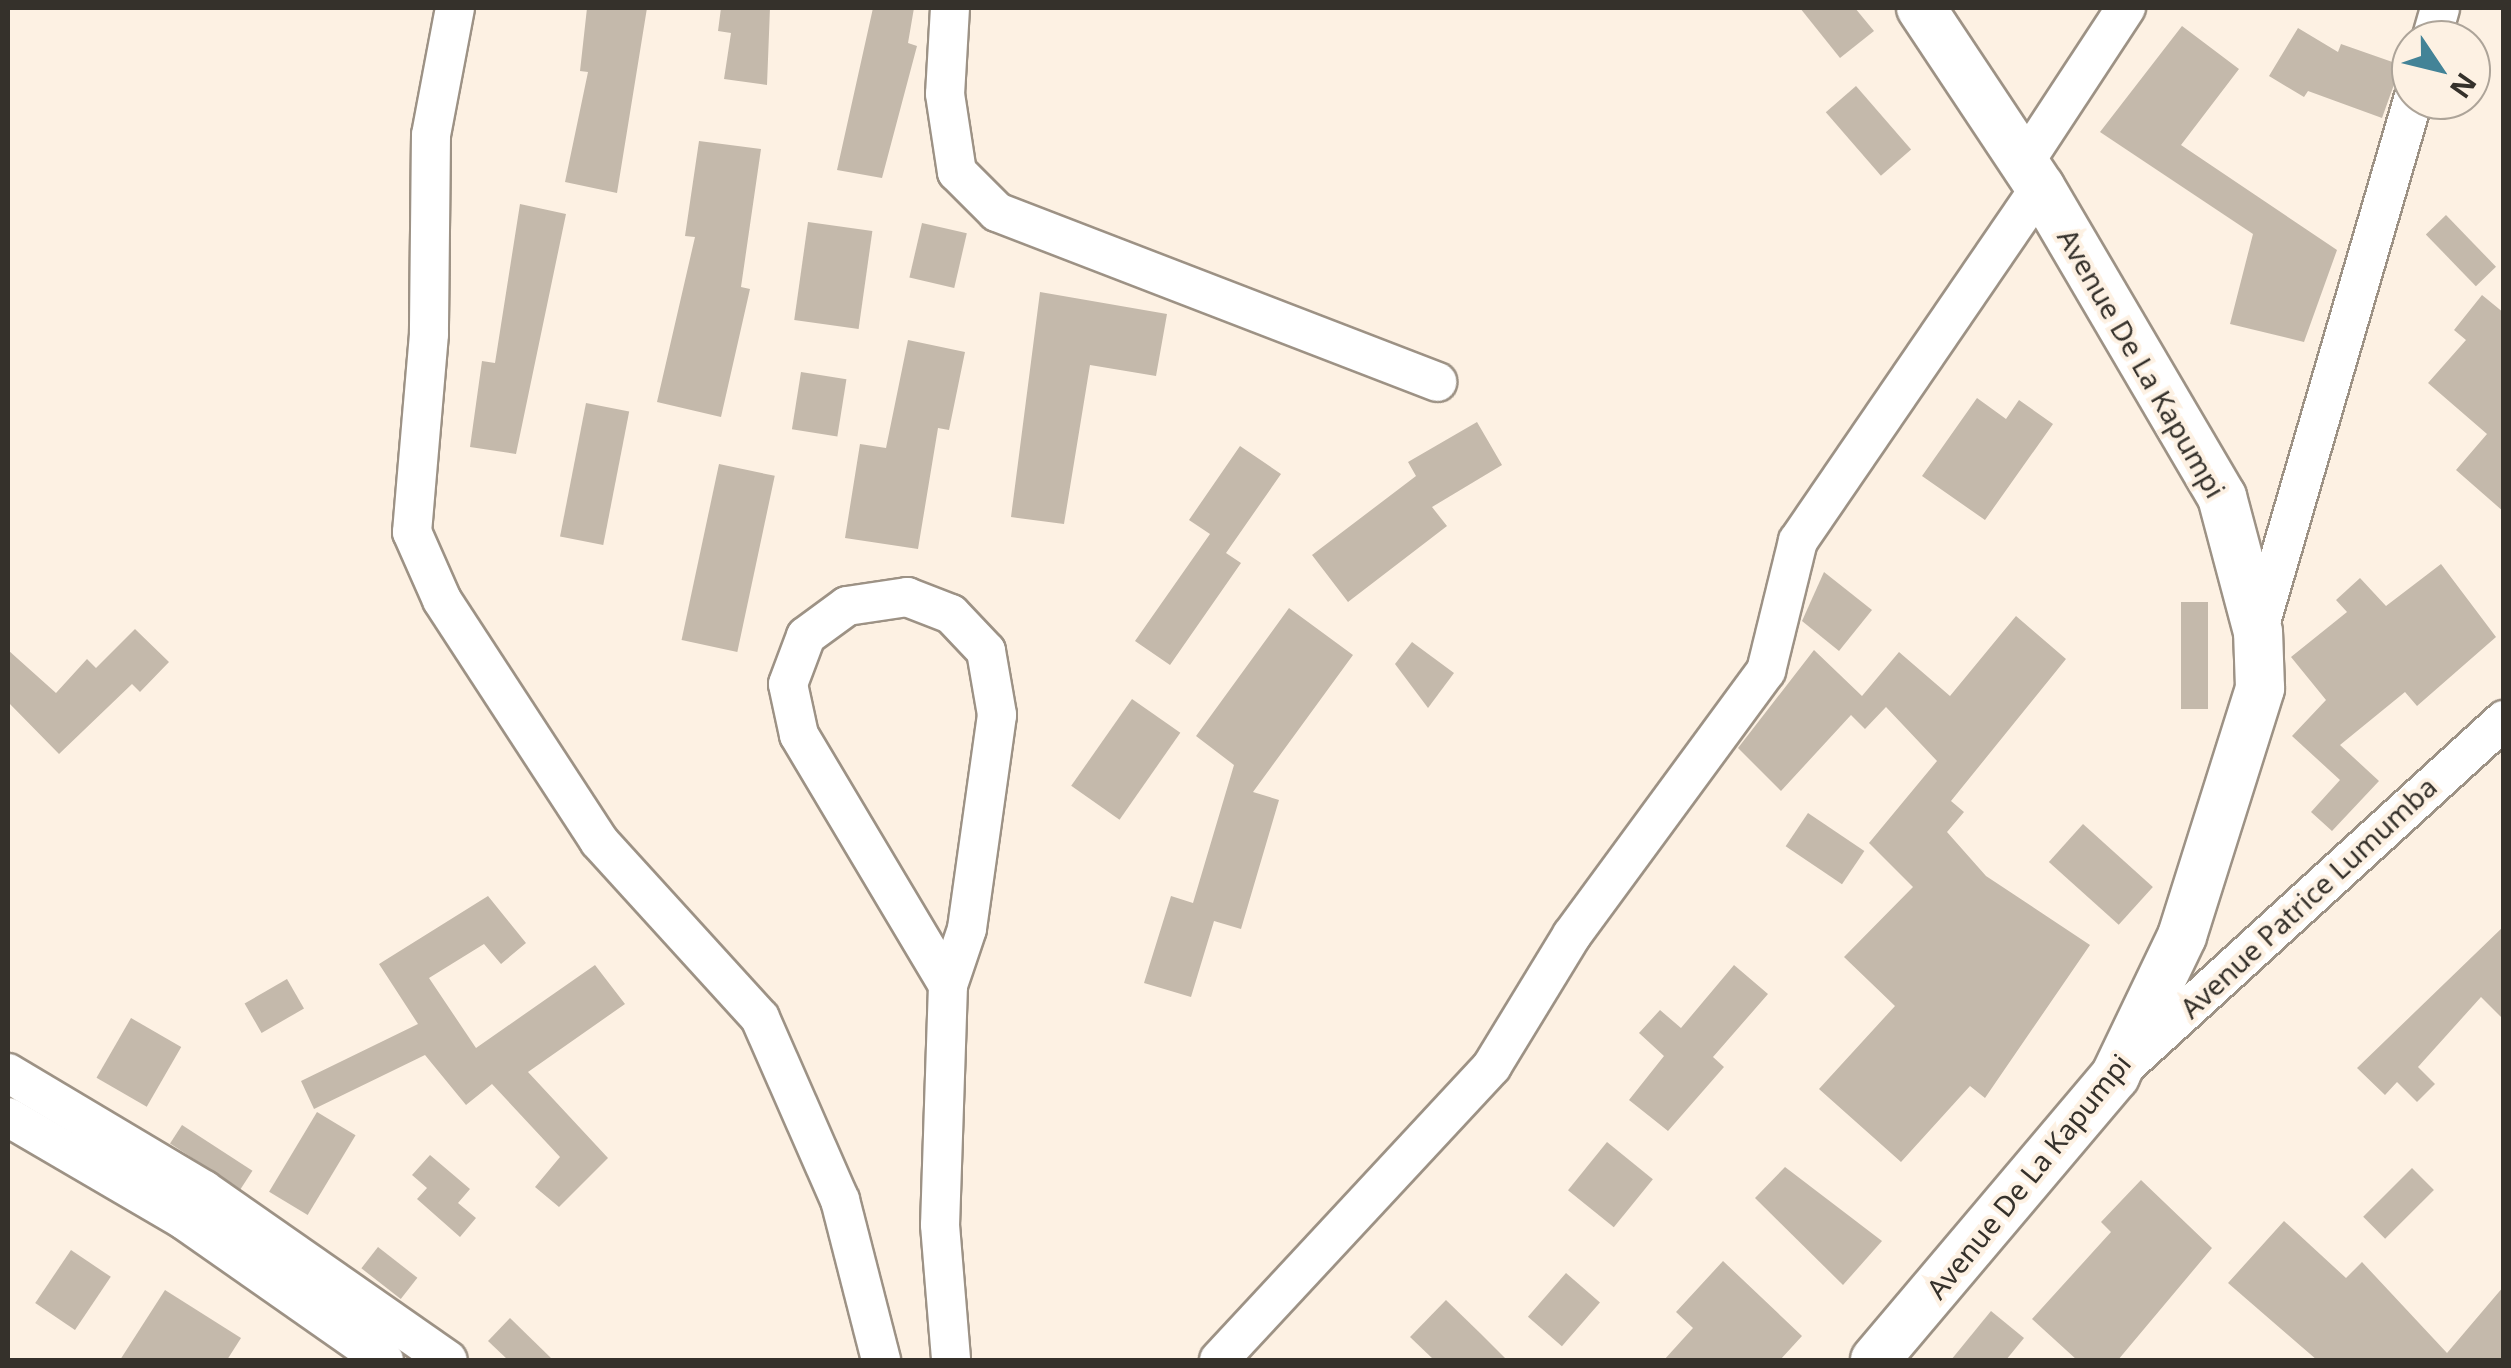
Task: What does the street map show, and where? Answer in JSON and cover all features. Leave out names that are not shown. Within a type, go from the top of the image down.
[{"type":"main road","name":"Avenue De La Kapumpi","points":[[1875,1360],[2115,1076],[2168,970],[2245,757],[2260,688],[2258,632],[2222,497],[2032,175],[1921,8]]},
{"type":"street","points":[[456,8],[431,136],[429,334],[412,532],[442,600],[599,841],[760,1018],[840,1200],[881,1360]]},
{"type":"street","points":[[950,8],[945,94],[957,172],[997,212],[1436,382]]},
{"type":"street","points":[[1219,1360],[1492,1066],[1572,936],[1766,672],[1798,542],[2032,175],[2126,8]]},
{"type":"street","points":[[2258,632],[2407,120]]},
{"type":"street","points":[[948,985],[799,735],[788,684],[806,636],[848,606],[907,597],[952,614],[986,651],[998,716],[966,929],[948,985],[940,1225],[951,1360]]},
{"type":"street","name":"Avenue Patrice Lumumba","points":[[2115,1076],[2504,720]]},
{"type":"street","points":[[8,1074],[194,1205],[433,1356]]},
{"type":"street","points":[[8,1118],[194,1205],[384,1360]]},
{"type":"building","points":[[587,8],[647,8],[617,193],[565,182],[588,72],[580,71]]},
{"type":"building","points":[[721,8],[770,8],[767,85],[724,79],[731,33],[718,31]]},
{"type":"building","points":[[873,8],[914,8],[908,43],[917,46],[882,178],[837,170]]},
{"type":"building","points":[[1800,8],[1855,8],[1874,31],[1840,58]]},
{"type":"building","points":[[2182,26],[2239,69],[2181,145],[2337,250],[2304,342],[2230,324],[2253,234],[2100,132]]},
{"type":"building","points":[[2298,28],[2338,52],[2341,44],[2391,62],[2391,93],[2382,118],[2308,91],[2304,97],[2269,76]]},
{"type":"building","points":[[1856,86],[1911,149],[1881,176],[1826,112]]},
{"type":"building","points":[[699,141],[761,149],[741,287],[750,289],[721,417],[657,402],[695,237],[685,236]]},
{"type":"building","points":[[520,204],[566,214],[516,454],[470,447],[482,361],[495,363]]},
{"type":"building","points":[[2446,215],[2496,267],[2476,286],[2426,234]]},
{"type":"building","points":[[808,222],[872,231],[859,329],[794,320]]},
{"type":"building","points":[[922,223],[967,233],[954,288],[909,278]]},
{"type":"building","points":[[1040,292],[1167,314],[1156,376],[1090,365],[1064,524],[1011,517]]},
{"type":"building","points":[[2482,295],[2504,313],[2504,512],[2456,470],[2487,434],[2428,383],[2466,340],[2454,330]]},
{"type":"building","points":[[908,340],[965,352],[949,430],[938,428],[918,549],[845,538],[860,444],[886,448]]},
{"type":"building","points":[[801,372],[846,379],[837,436],[792,429]]},
{"type":"building","points":[[1977,398],[2006,419],[2019,400],[2053,424],[1985,520],[1922,476]]},
{"type":"building","points":[[586,403],[629,411],[603,545],[560,537]]},
{"type":"building","points":[[1477,422],[1502,465],[1432,507],[1447,526],[1348,602],[1312,555],[1416,476],[1408,462]]},
{"type":"building","points":[[1240,446],[1281,474],[1226,553],[1241,563],[1170,665],[1135,641],[1210,534],[1189,520]]},
{"type":"building","points":[[719,464],[775,476],[737,652],[682,640]]},
{"type":"building","points":[[2441,564],[2496,637],[2417,706],[2405,692],[2340,745],[2379,781],[2332,831],[2311,812],[2340,780],[2292,736],[2326,700],[2291,657],[2347,612],[2336,600],[2360,578],[2386,606]]},
{"type":"building","points":[[1824,572],[1872,610],[1839,651],[1802,621]]},
{"type":"building","points":[[2181,602],[2208,602],[2208,709],[2181,709]]},
{"type":"building","points":[[1289,608],[1353,655],[1253,792],[1279,800],[1241,929],[1214,921],[1191,997],[1144,983],[1171,896],[1193,903],[1234,765],[1196,736]]},
{"type":"building","points":[[2016,616],[2066,659],[1951,801],[1964,812],[1947,832],[1986,876],[2090,945],[1985,1098],[1970,1086],[1901,1162],[1819,1089],[1895,1006],[1844,957],[1913,887],[1869,843],[1937,761],[1886,707],[1865,729],[1851,715],[1781,791],[1738,748],[1814,650],[1862,696],[1899,652],[1950,696]]},
{"type":"building","points":[[135,629],[169,662],[140,692],[132,684],[59,754],[8,702],[8,650],[56,693],[87,659],[96,668]]},
{"type":"building","points":[[1412,642],[1454,673],[1428,708],[1395,664]]},
{"type":"building","points":[[1132,699],[1180,733],[1120,820],[1071,786]]},
{"type":"building","points":[[1808,813],[1864,851],[1842,884],[1786,846]]},
{"type":"building","points":[[2083,824],[2153,887],[2119,925],[2049,862]]},
{"type":"building","points":[[488,896],[526,943],[501,964],[484,944],[429,978],[476,1048],[595,965],[625,1004],[528,1072],[608,1158],[559,1207],[535,1187],[560,1157],[492,1084],[466,1105],[425,1055],[314,1109],[301,1081],[418,1024],[379,964]]},
{"type":"building","points":[[2504,926],[2504,1020],[2481,997],[2418,1067],[2435,1084],[2417,1102],[2397,1082],[2385,1095],[2357,1068]]},
{"type":"building","points":[[1734,965],[1768,994],[1713,1057],[1724,1067],[1668,1131],[1629,1100],[1664,1056],[1639,1033],[1660,1010],[1681,1028]]},
{"type":"building","points":[[287,979],[304,1008],[262,1033],[245,1004]]},
{"type":"building","points":[[131,1018],[181,1047],[147,1107],[97,1078]]},
{"type":"building","points":[[317,1112],[356,1135],[308,1215],[269,1192]]},
{"type":"building","points":[[182,1125],[252,1171],[240,1189],[170,1143]]},
{"type":"building","points":[[1607,1142],[1653,1179],[1614,1227],[1568,1190]]},
{"type":"building","points":[[430,1155],[470,1189],[458,1203],[476,1218],[460,1237],[417,1199],[427,1188],[412,1175]]},
{"type":"building","points":[[1785,1167],[1882,1241],[1843,1285],[1755,1198]]},
{"type":"building","points":[[2412,1168],[2434,1190],[2385,1239],[2363,1217]]},
{"type":"building","points":[[2141,1180],[2212,1248],[2118,1360],[2077,1360],[2032,1319],[2111,1232],[2101,1222]]},
{"type":"building","points":[[2284,1221],[2346,1278],[2362,1262],[2447,1353],[2504,1286],[2504,1360],[2317,1360],[2228,1283]]},
{"type":"building","points":[[378,1247],[417,1278],[401,1299],[361,1268]]},
{"type":"building","points":[[71,1250],[111,1277],[75,1330],[35,1303]]},
{"type":"building","points":[[1723,1261],[1802,1336],[1780,1360],[1664,1360],[1693,1328],[1676,1312]]},
{"type":"building","points":[[1566,1273],[1600,1303],[1562,1346],[1528,1317]]},
{"type":"building","points":[[165,1290],[241,1338],[227,1360],[120,1360]]},
{"type":"building","points":[[1446,1300],[1507,1360],[1434,1360],[1410,1337]]},
{"type":"building","points":[[1991,1311],[2024,1338],[2006,1360],[1951,1360]]},
{"type":"building","points":[[510,1318],[553,1360],[508,1360],[488,1341]]}]
